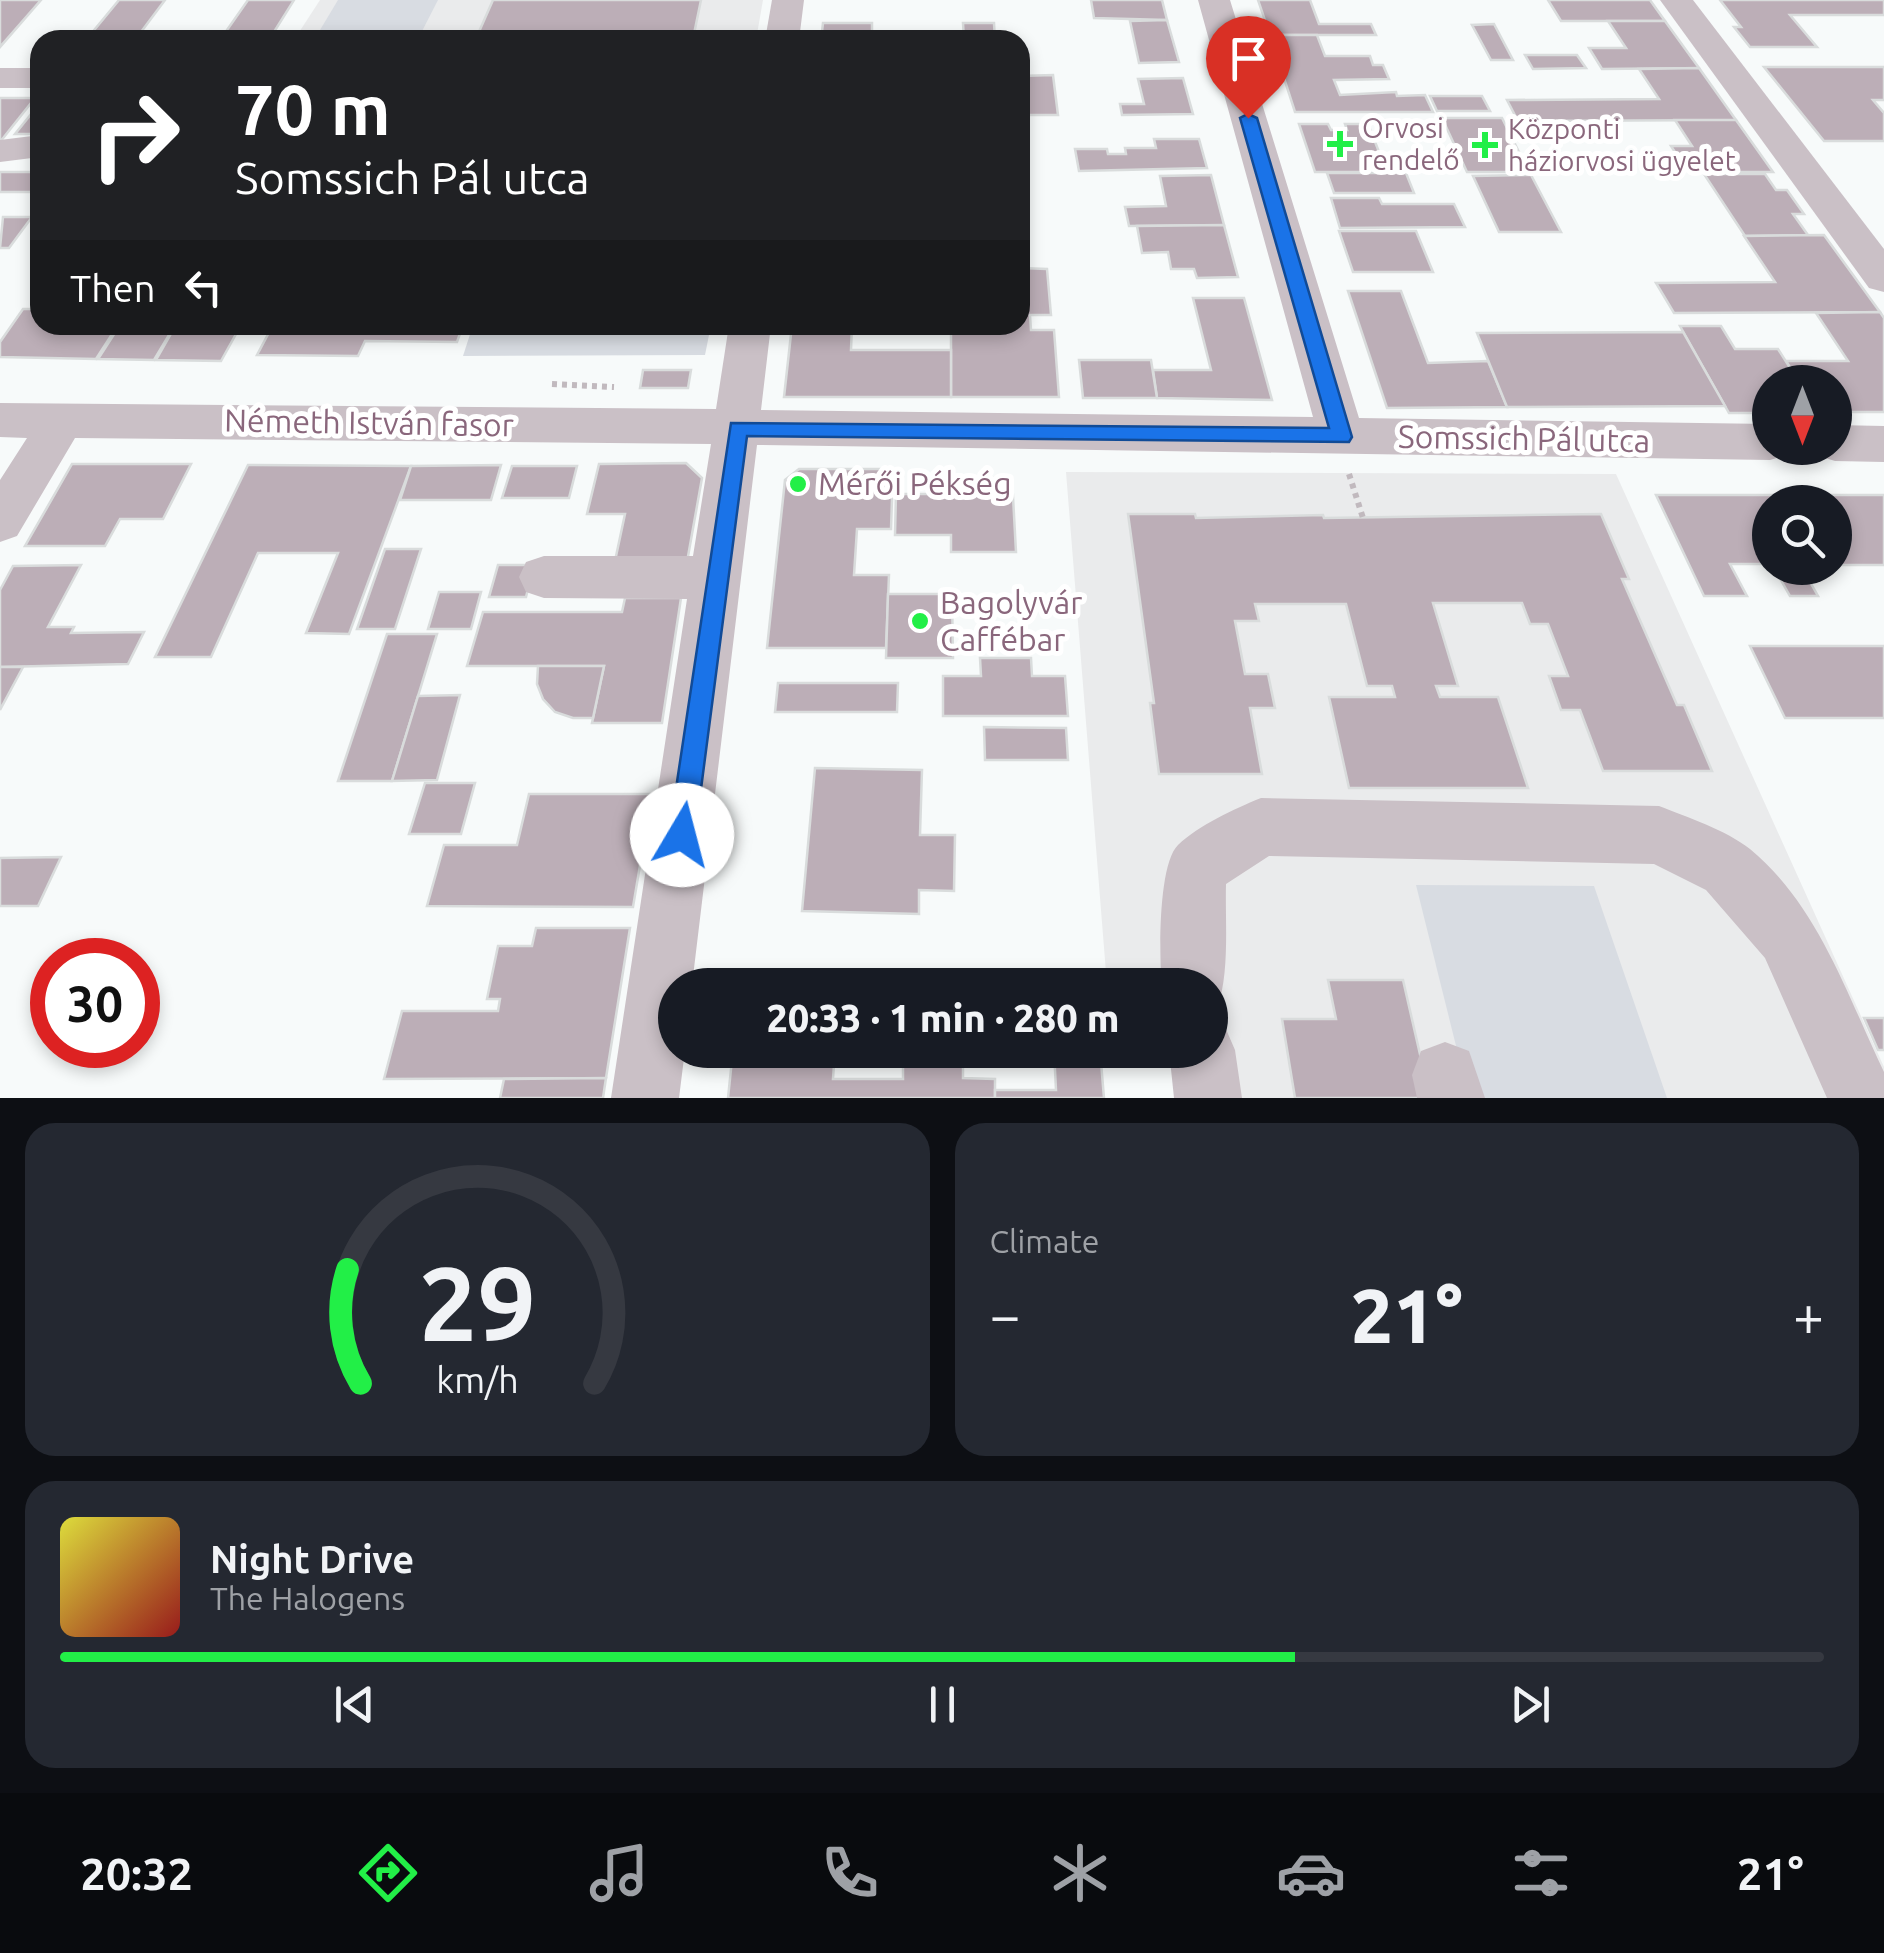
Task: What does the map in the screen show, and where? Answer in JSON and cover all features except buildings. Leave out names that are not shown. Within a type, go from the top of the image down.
[{"type":"street","points":[[784,30],[788,0]]},
{"type":"street","points":[[1214,0],[1346,455]]},
{"type":"street","points":[[1676,0],[1884,278]]},
{"type":"street","points":[[0,78],[30,78]]},
{"type":"street","points":[[0,152],[30,148]]},
{"type":"street","points":[[644,1098],[749,335]]},
{"type":"street","name":"Németh István fasor","points":[[0,420],[738,428]]},
{"type":"street","points":[[0,522],[61,421]]},
{"type":"street","name":"Somssich Pál utca","points":[[738,428],[1346,455],[1752,443]]},
{"type":"street","points":[[1852,443],[1884,444]]},
{"type":"street","points":[[544,577],[718,578]]},
{"type":"street","points":[[1192,968],[1197,868],[1261,827],[1659,836],[1727,868],[1788,936],[1861,1098]]},
{"type":"street","points":[[1204,1068],[1208,1098]]},
{"type":"path","points":[[1346,455],[1362,518]]},
{"type":"shaded area","points":[[320,0],[763,0],[758,30],[300,30]]},
{"type":"shaded area","points":[[338,0],[438,0],[423,30],[320,30]]},
{"type":"shaded area","points":[[470,335],[709,335],[705,355],[463,356]]},
{"type":"shaded area","points":[[1066,472],[1616,474],[1884,1067],[1884,1098],[1189,1098],[1202,1068],[1228,1068],[1228,968],[1106,968]]},
{"type":"shaded area","points":[[1416,885],[1594,886],[1667,1098],[1469,1098]]},
{"type":"place","name":"Orvosi rendelő","points":[[1340,144]]},
{"type":"place","name":"Központi háziorvosi ügyelet","points":[[1485,145]]},
{"type":"place","name":"Mérői Pékség","points":[[798,484]]},
{"type":"place","name":"Bagolyvár Caffébar","points":[[920,621]]},
{"type":"route","points":[[682,835],[738,428],[1342,437],[1248,118]]}]
